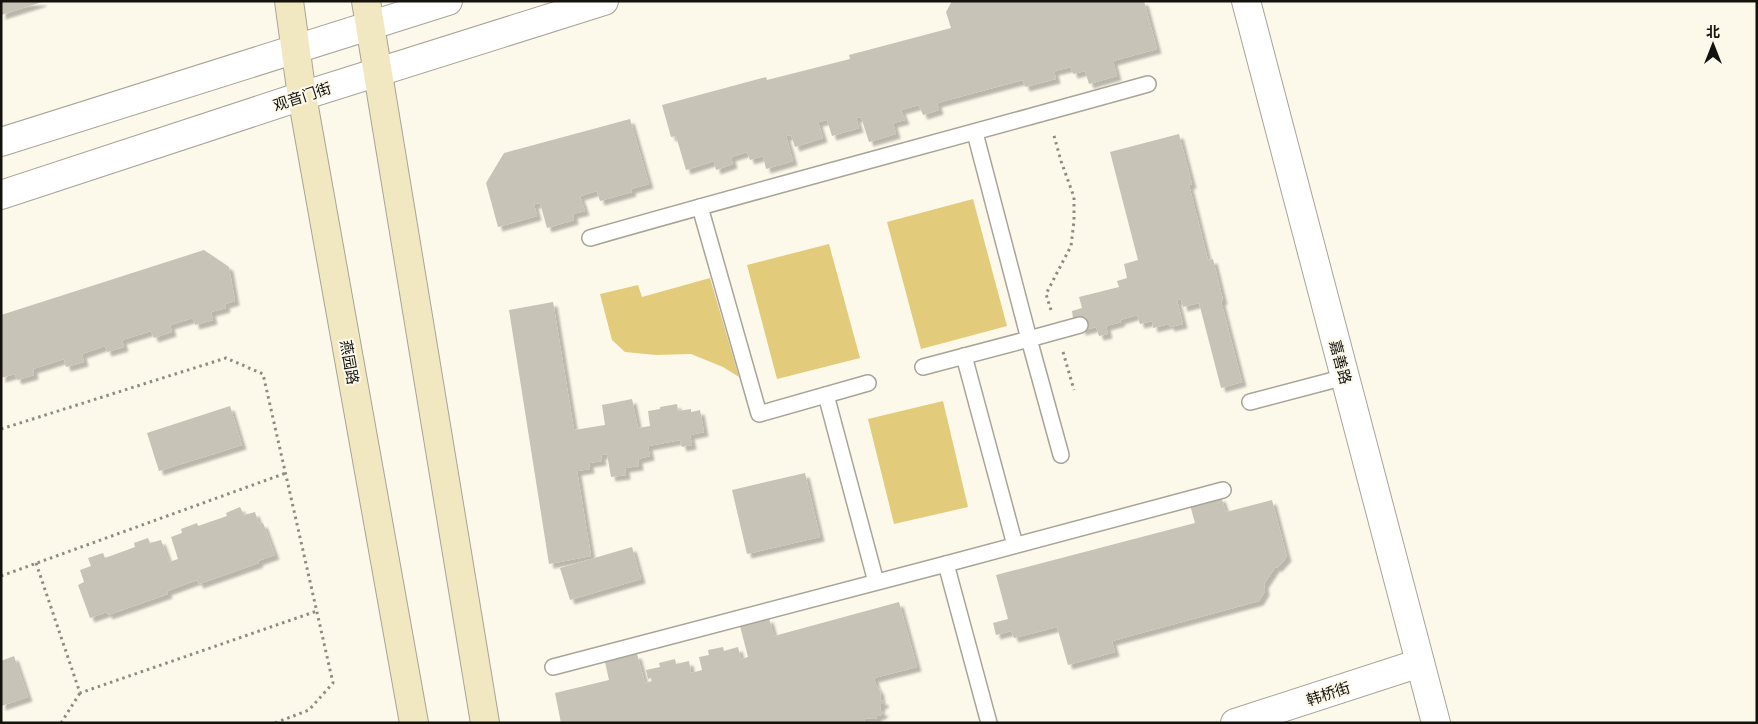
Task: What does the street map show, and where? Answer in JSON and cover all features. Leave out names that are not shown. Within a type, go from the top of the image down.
[{"type":"main road","name":"燕园路","points":[[289,1],[302,96],[414,723]]},
{"type":"main road","points":[[368,13],[485,723]]},
{"type":"street","points":[[1,142],[296,49],[368,13],[448,1]]},
{"type":"street","name":"观音门街","points":[[1,195],[302,96],[604,1]]},
{"type":"street","name":"嘉善路","points":[[1246,1],[1436,723]]},
{"type":"street","name":"韩桥街","points":[[1235,723],[1420,663]]},
{"type":"lane","points":[[590,238],[1148,84]]},
{"type":"lane","points":[[975,133],[1061,455]]},
{"type":"lane","points":[[700,207],[759,414],[868,383]]},
{"type":"lane","points":[[923,367],[1080,325]]},
{"type":"lane","points":[[964,356],[1015,545]]},
{"type":"lane","points":[[1250,402],[1345,377]]},
{"type":"lane","points":[[826,395],[876,582]]},
{"type":"lane","points":[[553,668],[1224,490]]},
{"type":"lane","points":[[946,564],[989,723]]},
{"type":"path","points":[[1048,112],[1061,162],[1074,197],[1074,221],[1071,246],[1046,294],[1074,390]]},
{"type":"path","points":[[1,428],[226,358],[263,374],[333,683],[309,710],[275,723]]},
{"type":"path","points":[[1,576],[286,473]]},
{"type":"path","points":[[36,563],[80,693]]},
{"type":"path","points":[[61,723],[80,693],[317,611]]},
{"type":"shaded area","points":[[973,199],[1007,326],[921,349],[887,222]]},
{"type":"shaded area","points":[[829,244],[860,358],[777,379],[747,265]]},
{"type":"shaded area","points":[[710,278],[739,377],[723,367],[691,354],[656,355],[625,352],[612,340],[600,294],[638,285],[642,297]]},
{"type":"shaded area","points":[[943,401],[968,507],[894,524],[868,419]]},
{"type":"building","points":[[1,1],[42,1],[42,2],[1,15]]},
{"type":"building","points":[[952,1],[1144,1],[1157,49],[1113,61],[1117,76],[1089,84],[1085,71],[1073,74],[1071,67],[1054,71],[1056,79],[1025,87],[1023,80],[937,103],[939,110],[923,115],[919,105],[901,110],[905,120],[893,123],[896,134],[869,142],[861,117],[856,118],[859,128],[832,136],[827,120],[818,122],[823,138],[795,147],[791,135],[786,136],[793,161],[766,169],[763,156],[750,160],[747,152],[731,157],[733,164],[716,170],[714,161],[686,170],[676,136],[671,137],[662,105],[766,77],[767,80],[850,59],[849,55],[951,28],[946,12]]},
{"type":"building","points":[[630,119],[649,184],[631,189],[632,192],[600,201],[597,191],[580,196],[585,211],[573,214],[574,220],[547,228],[540,203],[534,204],[537,216],[498,227],[486,183],[504,153]]},
{"type":"building","points":[[1179,134],[1192,184],[1189,185],[1208,260],[1213,259],[1223,300],[1221,301],[1242,382],[1221,388],[1199,303],[1183,307],[1181,299],[1177,300],[1183,324],[1170,327],[1169,324],[1153,328],[1152,321],[1140,324],[1137,315],[1106,326],[1108,334],[1099,336],[1096,327],[1081,331],[1078,317],[1073,318],[1072,311],[1082,308],[1079,297],[1119,287],[1117,281],[1127,278],[1124,264],[1138,260],[1110,152]]},
{"type":"building","points":[[204,250],[229,267],[235,301],[225,304],[226,308],[211,312],[213,320],[195,325],[193,318],[170,325],[172,332],[154,338],[151,331],[122,340],[124,347],[107,352],[105,346],[82,354],[84,362],[66,367],[64,359],[33,369],[34,375],[17,380],[15,374],[1,378],[1,315]]},
{"type":"building","points":[[553,302],[574,430],[605,425],[602,405],[632,399],[638,428],[650,426],[648,411],[677,404],[678,411],[691,409],[691,412],[700,410],[704,432],[690,435],[692,445],[682,447],[680,440],[648,446],[650,456],[638,459],[639,466],[625,468],[626,475],[611,477],[607,454],[601,455],[602,461],[589,463],[590,469],[577,471],[591,556],[549,564],[509,310]]},
{"type":"building","points":[[230,406],[242,445],[159,471],[147,433]]},
{"type":"building","points":[[805,473],[820,537],[747,554],[732,490]]},
{"type":"building","points":[[1221,497],[1226,512],[1272,500],[1287,557],[1277,568],[1276,566],[1264,584],[1265,591],[1259,601],[1112,641],[1115,652],[1068,665],[1057,627],[1014,638],[1011,631],[996,635],[993,623],[1008,619],[996,575],[1195,523],[1190,505]]},
{"type":"building","points":[[240,507],[244,515],[255,512],[259,524],[263,523],[275,555],[258,561],[259,563],[199,584],[197,580],[167,591],[168,594],[108,615],[107,612],[90,618],[78,585],[84,582],[80,570],[91,566],[88,558],[103,553],[105,558],[135,547],[134,543],[148,538],[150,543],[161,540],[169,562],[178,559],[171,537],[182,533],[181,529],[197,523],[198,526],[227,516],[226,513]]},
{"type":"building","points":[[632,547],[641,579],[570,600],[560,568]]},
{"type":"building","points":[[899,602],[917,667],[874,678],[880,691],[881,701],[884,700],[880,711],[884,711],[876,719],[865,718],[864,722],[859,723],[561,723],[555,693],[609,680],[605,662],[637,654],[645,683],[652,681],[651,678],[648,679],[646,670],[660,667],[659,663],[675,659],[676,664],[689,661],[691,673],[702,670],[699,657],[709,655],[708,650],[723,647],[724,651],[738,647],[741,659],[748,657],[740,626],[769,618],[774,636]]},
{"type":"building","points":[[14,656],[28,697],[1,706],[1,661]]}]
